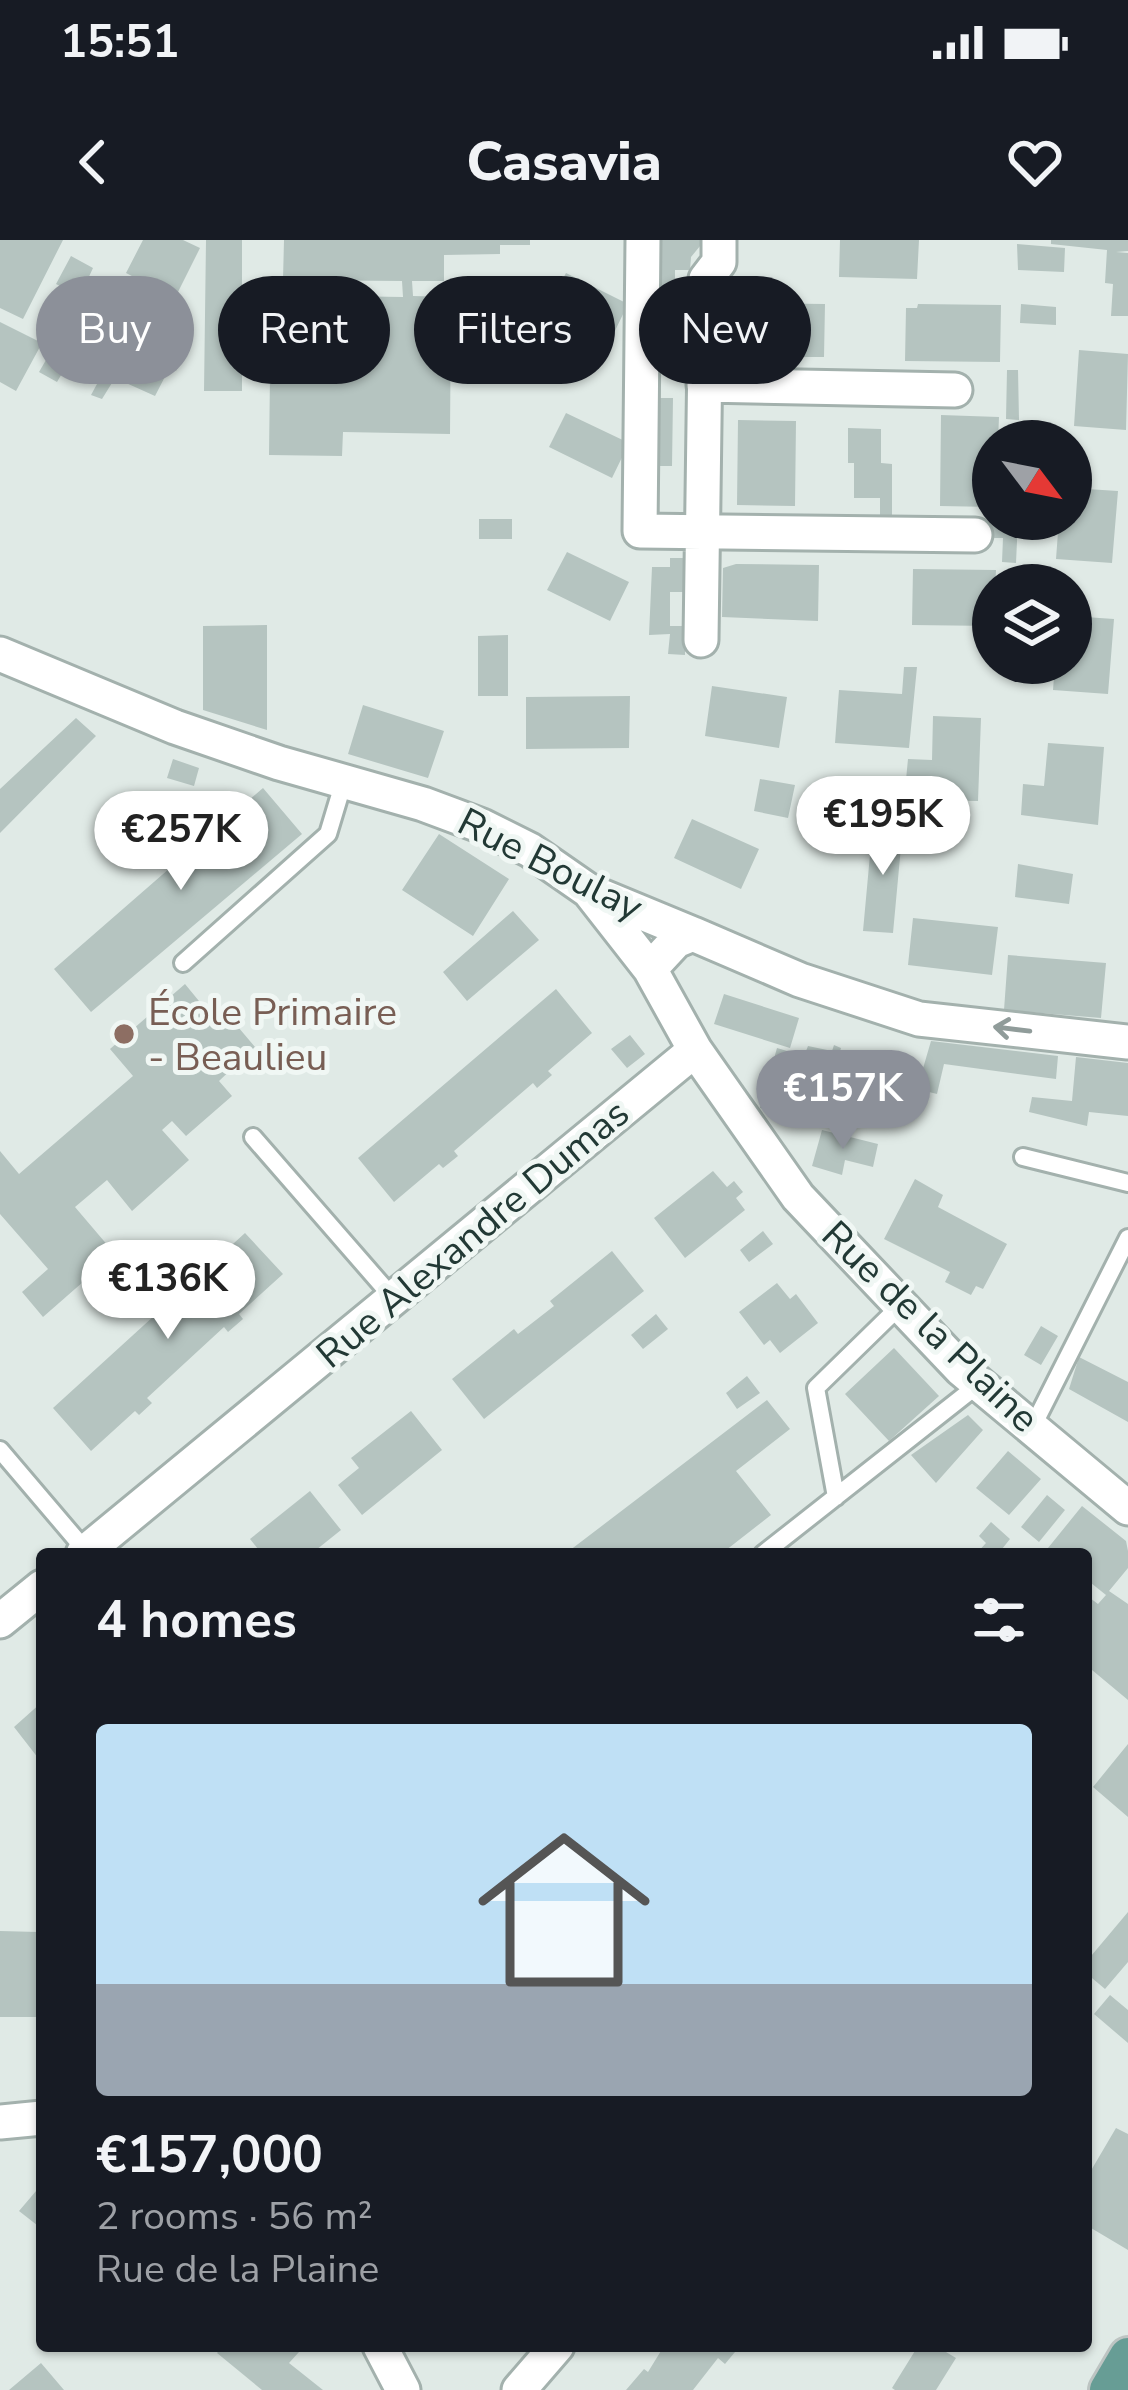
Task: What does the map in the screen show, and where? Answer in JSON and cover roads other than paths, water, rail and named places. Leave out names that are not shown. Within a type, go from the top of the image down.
[{"type":"main road","points":[[1108,2390],[1128,2356]]},
{"type":"street","points":[[643,240],[640,531],[972,535]]},
{"type":"street","points":[[700,640],[706,279],[718,262],[719,240]]},
{"type":"street","points":[[704,386],[955,390]]},
{"type":"street","name":"Rue Boulay","points":[[0,654],[175,727],[482,826],[530,850],[589,891],[800,980],[920,1019],[1128,1042]]},
{"type":"street","name":"Rue de la Plaine","points":[[589,891],[650,969],[695,1050],[798,1197],[979,1384],[1128,1508]]},
{"type":"street","name":"Rue Boulay","points":[[650,969],[676,941],[693,934]]},
{"type":"street","name":"Rue Alexandre Dumas","points":[[90,1548],[695,1050]]},
{"type":"street","points":[[0,1622],[36,1592]]},
{"type":"street","points":[[0,2122],[36,2119]]},
{"type":"street","points":[[383,2352],[404,2390]]},
{"type":"street","points":[[519,2390],[552,2352]]},
{"type":"lane","points":[[183,963],[328,835],[344,781]]},
{"type":"lane","points":[[253,1137],[394,1300]]},
{"type":"lane","points":[[1023,1157],[1128,1183]]},
{"type":"lane","points":[[1032,1428],[1128,1238]]},
{"type":"lane","points":[[836,1497],[816,1388],[901,1305]]},
{"type":"lane","points":[[771,1548],[979,1384]]},
{"type":"lane","points":[[0,1450],[80,1548]]},
{"type":"place","name":"École Primaire - Beaulieu","points":[[124,1034]]}]
